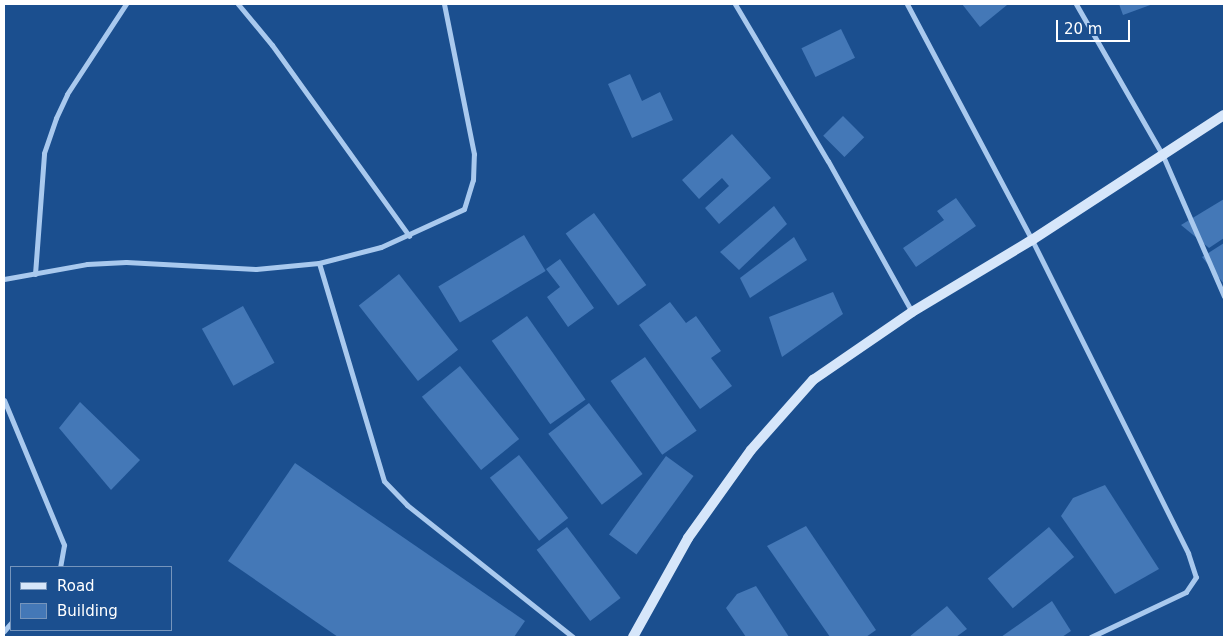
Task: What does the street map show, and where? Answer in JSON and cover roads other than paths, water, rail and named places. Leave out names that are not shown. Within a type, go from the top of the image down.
[{"type":"main road","points":[[633,637],[688,538],[751,450],[813,380],[912,312],[1032,240],[1163,156],[1224,114]]},
{"type":"street","points":[[35,274],[44,154],[56,118],[67,94],[126,4]]},
{"type":"street","points":[[238,4],[272,45],[409,236]]},
{"type":"street","points":[[4,279],[87,264],[126,262],[256,269],[319,263],[381,247],[464,210],[473,180],[474,154],[444,4]]},
{"type":"street","points":[[734,4],[828,161],[912,312]]},
{"type":"street","points":[[907,4],[1032,240],[1188,553],[1196,577],[1186,592],[1094,636]]},
{"type":"street","points":[[1076,4],[1163,156],[1224,296]]},
{"type":"street","points":[[319,263],[384,482],[408,504],[572,637]]},
{"type":"street","points":[[4,400],[64,545],[60,566]]}]
